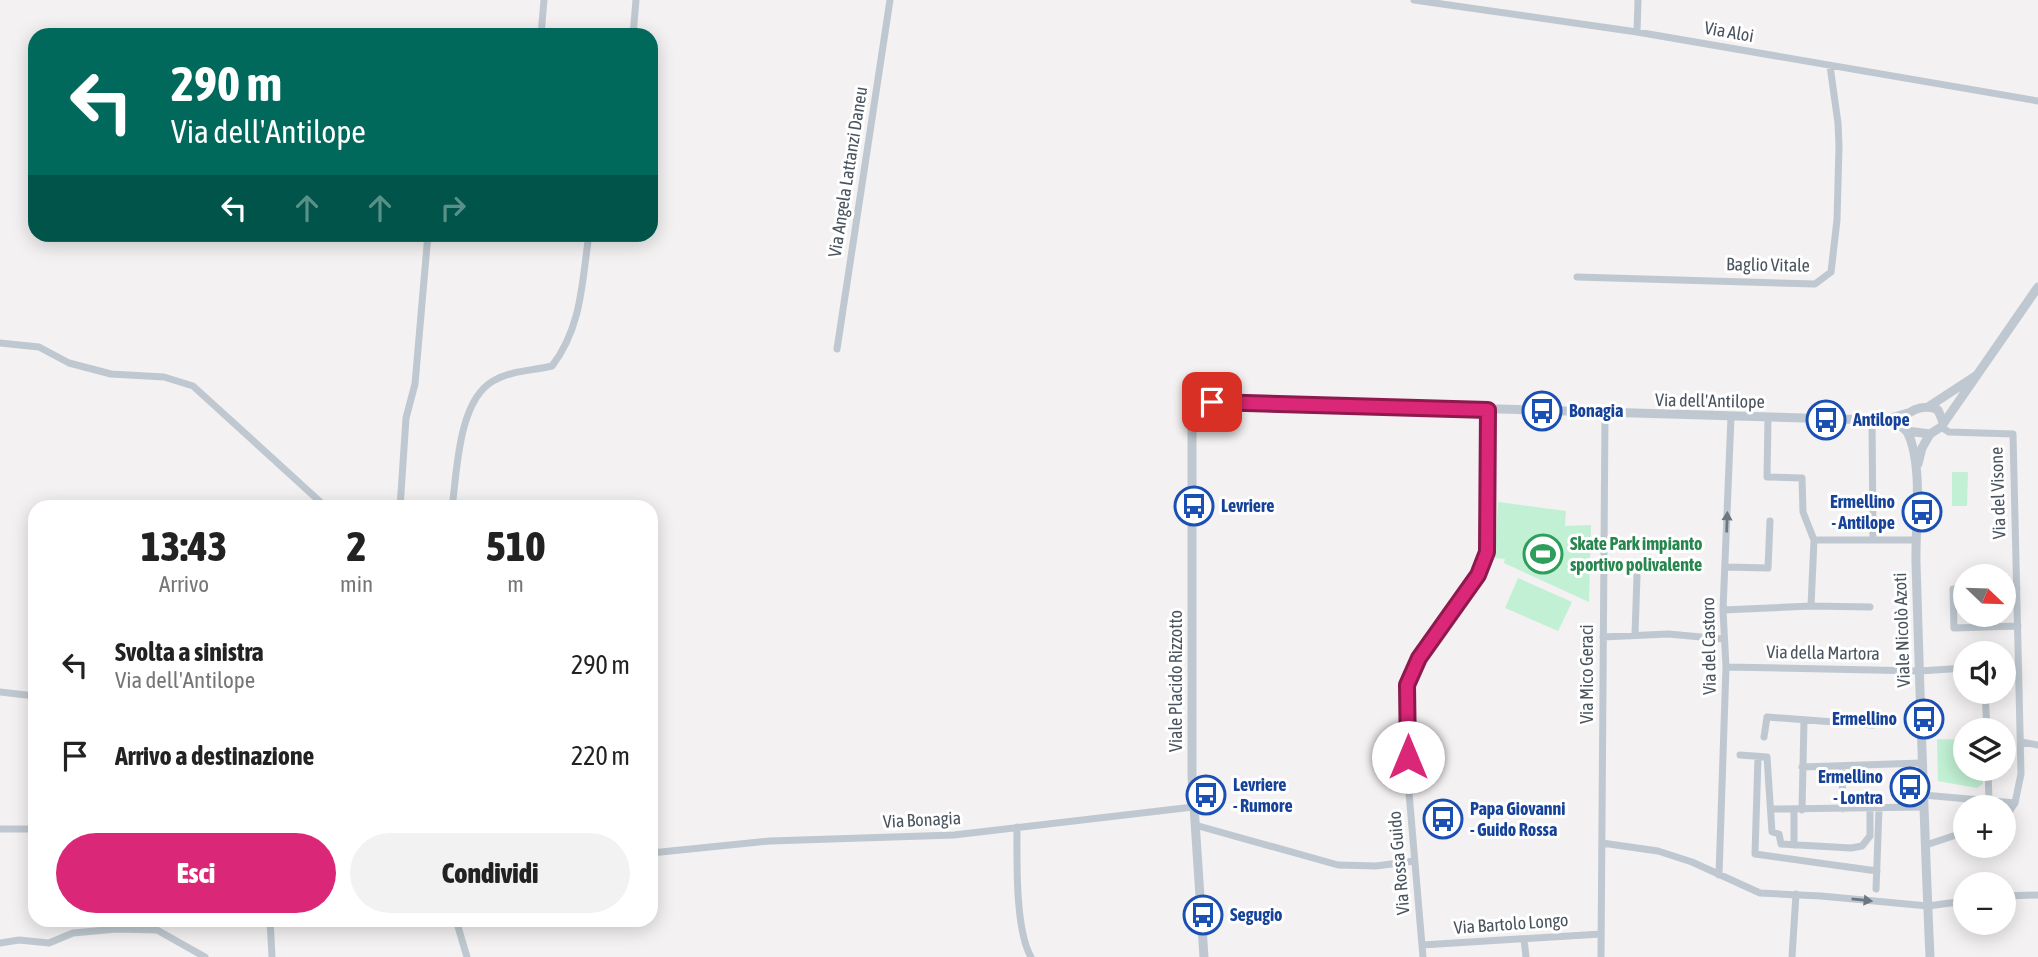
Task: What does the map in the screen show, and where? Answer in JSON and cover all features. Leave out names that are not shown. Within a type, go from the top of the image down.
[{"type":"street","points":[[542,28],[544,0]]},
{"type":"street","points":[[634,28],[636,0]]},
{"type":"street","name":"Via Angela Lattanzi Daneu","points":[[837,349],[890,0]]},
{"type":"street","name":"Via Aloi","points":[[1414,0],[1637,32],[2038,101]]},
{"type":"street","points":[[1637,32],[1638,0]]},
{"type":"street","name":"Baglio Vitale","points":[[1577,277],[1786,284],[1815,284],[1824,279],[1831,272],[1838,184],[1838,123],[1830,66]]},
{"type":"street","points":[[401,500],[406,418],[415,384],[427,242]]},
{"type":"street","points":[[453,500],[460,442],[467,418],[478,398],[491,382],[517,372],[552,366],[568,338],[582,298],[588,242]]},
{"type":"street","points":[[1916,469],[1922,448],[1930,434],[1942,425],[2038,287]]},
{"type":"street","points":[[0,343],[39,347],[69,363],[111,374],[164,377],[193,386],[318,500]]},
{"type":"street","points":[[1928,407],[1978,374]]},
{"type":"street","name":"Via dell'Antilope","points":[[1202,408],[1212,402],[1224,401],[1884,420]]},
{"type":"street","points":[[1884,420],[1935,407],[1941,412],[1942,425]]},
{"type":"street","name":"Viale Placido Rizzotto","points":[[1202,408],[1194,419],[1192,428],[1193,807],[1204,957]]},
{"type":"street","name":"Via Rossa Guido","points":[[1423,957],[1408,781],[1407,685],[1419,658],[1478,575],[1487,552],[1488,410]]},
{"type":"street","points":[[1908,413],[1903,420],[1912,441],[1916,469]]},
{"type":"street","name":"Via Mico Geraci","points":[[1601,957],[1605,414]]},
{"type":"street","name":"Via del Castoro","points":[[1719,875],[1726,667],[1723,610],[1731,417]]},
{"type":"street","points":[[1768,418],[1767,477],[1802,478],[1803,512],[1814,540],[1811,606]]},
{"type":"street","points":[[1872,420],[1873,540]]},
{"type":"street","points":[[1884,420],[1906,429],[1930,434]]},
{"type":"street","name":"Via del Visone","points":[[1942,425],[1949,432],[2012,434],[2021,742],[2021,774],[2016,798]]},
{"type":"street","name":"Viale Nicolò Azoti","points":[[1916,469],[1915,540],[1930,957]]},
{"type":"street","points":[[1725,567],[1768,568],[1770,521]]},
{"type":"street","points":[[1814,540],[1915,540]]},
{"type":"street","points":[[1634,634],[1637,576]]},
{"type":"street","points":[[1723,610],[1811,606],[1870,607]]},
{"type":"street","points":[[1954,627],[1986,627]]},
{"type":"street","points":[[1603,636],[1634,634],[1723,639]]},
{"type":"street","name":"Via della Martora","points":[[1726,667],[1920,671],[1953,669]]},
{"type":"street","points":[[0,692],[28,695]]},
{"type":"street","points":[[1764,737],[1766,717],[1873,725]]},
{"type":"street","points":[[1794,845],[1804,721]]},
{"type":"street","points":[[2021,742],[2038,744]]},
{"type":"street","points":[[1740,755],[1767,757],[1772,832]]},
{"type":"street","points":[[1758,757],[1755,853],[1877,871]]},
{"type":"street","points":[[1802,767],[1922,763]]},
{"type":"street","points":[[1842,767],[1843,809]]},
{"type":"street","points":[[1923,795],[1953,798]]},
{"type":"street","name":"Via Bonagia","points":[[658,852],[770,841],[909,839],[1193,807]]},
{"type":"street","points":[[1771,809],[1924,807]]},
{"type":"street","points":[[1781,844],[1862,846],[1870,836],[1874,809]]},
{"type":"street","points":[[1874,809],[1876,889]]},
{"type":"street","points":[[1195,825],[1338,865],[1376,866],[1414,861]]},
{"type":"street","points":[[1017,827],[1020,908],[1026,949],[1031,957]]},
{"type":"street","points":[[0,830],[28,829]]},
{"type":"street","points":[[1756,831],[1779,834],[1780,857]]},
{"type":"street","points":[[1926,845],[1953,836]]},
{"type":"street","points":[[1602,843],[1658,851],[1760,893],[1928,906],[1953,903]]},
{"type":"street","points":[[1792,957],[1796,894]]},
{"type":"street","points":[[2016,896],[2038,895]]},
{"type":"street","points":[[270,927],[272,957]]},
{"type":"street","points":[[458,927],[467,957]]},
{"type":"street","points":[[0,943],[19,940],[49,943],[73,933],[117,929],[157,930],[205,957]]},
{"type":"street","name":"Via Bartolo Longo","points":[[1422,945],[1601,934]]},
{"type":"street","points":[[1524,939],[1526,957]]},
{"type":"green space","points":[[1952,472],[1968,472],[1967,506],[1952,506]]},
{"type":"green space","name":"Skate Park impianto sportivo polivalente","points":[[1498,502],[1566,511],[1565,526],[1591,525],[1589,602],[1504,563],[1505,559],[1495,558]]},
{"type":"green space","points":[[1518,578],[1572,602],[1558,631],[1505,608]]},
{"type":"green space","points":[[1937,739],[1953,740],[1953,781],[1983,781],[1983,784],[1977,788],[1938,781]]},
{"type":"place","name":"Bonagia","points":[[1542,411]]},
{"type":"place","name":"Antilope","points":[[1826,420]]},
{"type":"place","name":"Levriere","points":[[1194,506]]},
{"type":"place","name":"Ermellino - Antilope","points":[[1922,512]]},
{"type":"place","name":"Skate Park impianto sportivo polivalente","points":[[1543,554]]},
{"type":"place","name":"Ermellino","points":[[1924,719]]},
{"type":"place","name":"Ermellino - Lontra","points":[[1910,787]]},
{"type":"place","name":"Levriere - Rumore","points":[[1206,795]]},
{"type":"place","name":"Papa Giovanni - Guido Rossa","points":[[1443,819]]},
{"type":"place","name":"Segugio","points":[[1203,915]]},
{"type":"route","points":[[1212,402],[1488,410],[1487,552],[1478,575],[1419,658],[1407,685],[1408,757]]}]
